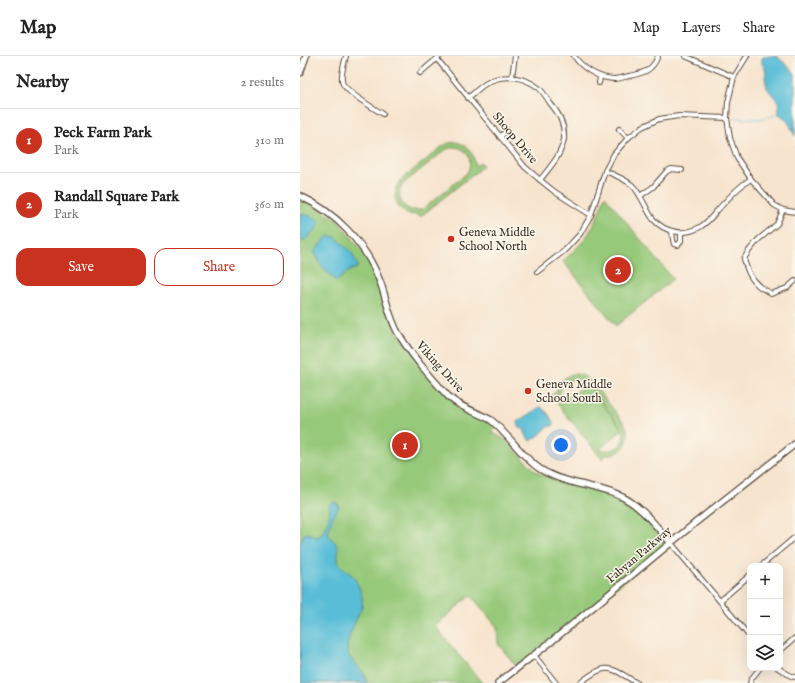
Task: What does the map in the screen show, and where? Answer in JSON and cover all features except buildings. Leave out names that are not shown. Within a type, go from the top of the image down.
[{"type":"street","points":[[300,74],[306,56]]},
{"type":"street","points":[[346,56],[342,71],[342,82],[348,91],[383,114]]},
{"type":"street","points":[[512,77],[515,56]]},
{"type":"street","points":[[574,56],[589,71],[600,76],[615,79],[642,74],[651,68],[658,56]]},
{"type":"street","points":[[685,56],[734,76]]},
{"type":"street","points":[[696,61],[698,56]]},
{"type":"street","points":[[747,56],[734,76],[728,102],[727,118],[730,138],[737,158],[751,179],[774,205],[783,210],[795,212]]},
{"type":"street","points":[[420,73],[438,57]]},
{"type":"street","name":"Shoop Drive","points":[[438,57],[468,98],[525,167],[555,192],[591,215]]},
{"type":"street","points":[[599,83],[600,76]]},
{"type":"street","points":[[468,98],[486,83],[498,78],[512,77],[525,80],[539,88],[555,108],[562,123],[564,138],[560,154],[540,180]]},
{"type":"street","points":[[537,272],[571,244],[580,234],[591,215],[605,171],[614,154],[628,138],[642,127],[659,119],[679,116],[727,118]]},
{"type":"street","points":[[619,129],[628,138]]},
{"type":"street","points":[[500,137],[507,130]]},
{"type":"street","points":[[640,196],[653,187],[666,172],[671,169],[682,170]]},
{"type":"street","points":[[605,171],[622,178],[633,186],[656,222],[672,231],[681,233],[701,227],[741,186],[751,179]]},
{"type":"street","name":"Viking Drive","points":[[300,196],[337,220],[345,227],[362,248],[369,258],[379,280],[390,317],[400,336],[415,358],[449,396],[460,404],[495,423],[527,458],[543,471],[556,477],[610,492],[627,500],[644,513],[671,543]]},
{"type":"street","points":[[783,210],[777,224],[758,240],[744,258],[747,271],[750,276],[760,287],[771,294],[787,288],[795,282]]},
{"type":"street","points":[[672,231],[674,244],[678,245],[681,241],[681,233]]},
{"type":"street","name":"Fabyan Parkway","points":[[498,683],[552,641],[694,523],[793,444]]},
{"type":"street","points":[[765,563],[795,537]]},
{"type":"street","points":[[671,543],[748,635]]},
{"type":"street","points":[[720,600],[747,578]]},
{"type":"street","points":[[783,648],[795,638]]},
{"type":"street","points":[[534,655],[556,683]]},
{"type":"street","points":[[580,683],[597,671],[608,668],[614,669],[637,683]]},
{"type":"street","points":[[750,683],[758,671]]},
{"type":"street","points":[[783,671],[795,677]]},
{"type":"green space","points":[[456,142],[464,145],[468,148],[474,158],[475,167],[480,162],[483,166],[420,217],[418,215],[407,214],[399,207],[395,198],[396,187],[402,179],[443,146]],"holes":[[[453,147],[462,149],[468,155],[470,163],[467,173],[423,209],[411,210],[407,208],[400,200],[400,190],[403,184],[445,150]]]},
{"type":"green space","points":[[300,196],[337,220],[369,259],[396,330],[449,396],[498,426],[491,432],[504,439],[538,473],[626,499],[671,543],[518,668],[498,644],[497,627],[471,595],[435,626],[482,683],[300,683]]},
{"type":"green space","points":[[605,196],[673,279],[616,326],[563,261],[587,236],[595,222]]},
{"type":"green space","points":[[571,375],[582,375],[591,381],[624,423],[628,431],[628,440],[624,448],[615,454],[606,455],[602,459],[551,396],[554,393],[556,394],[560,383],[564,378]],"holes":[[[575,379],[581,380],[588,384],[622,428],[586,384],[562,403],[560,394],[562,387],[567,382]],[[623,429],[623,439],[618,446],[610,450],[600,449]]]},
{"type":"water","points":[[776,56],[795,73],[795,136],[787,121],[779,114],[779,103],[767,88],[765,78],[766,71],[762,63],[762,58]]},
{"type":"water","points":[[300,213],[314,217],[320,222],[317,228],[304,241],[300,240]]},
{"type":"water","points":[[329,236],[336,237],[352,253],[358,266],[337,281],[321,265],[314,252]]},
{"type":"water","points":[[541,407],[549,415],[554,425],[548,427],[530,441],[524,429],[520,428],[518,425],[518,422]]},
{"type":"water","points":[[334,502],[338,504],[339,507],[333,516],[328,534],[337,545],[338,561],[340,565],[356,580],[362,598],[362,608],[348,641],[347,652],[352,661],[366,677],[367,683],[300,683],[300,543],[302,542],[303,535],[308,533],[317,537],[322,534],[329,517],[330,504]]},
{"type":"waterway","points":[[733,118],[761,119],[779,114]]},
{"type":"place","name":"Geneva Middle School North","points":[[451,239]]},
{"type":"place","name":"Randall Square Park","points":[[618,270]]},
{"type":"place","name":"Geneva Middle School South","points":[[528,391]]},
{"type":"place","name":"Peck Farm Park","points":[[405,445]]}]
